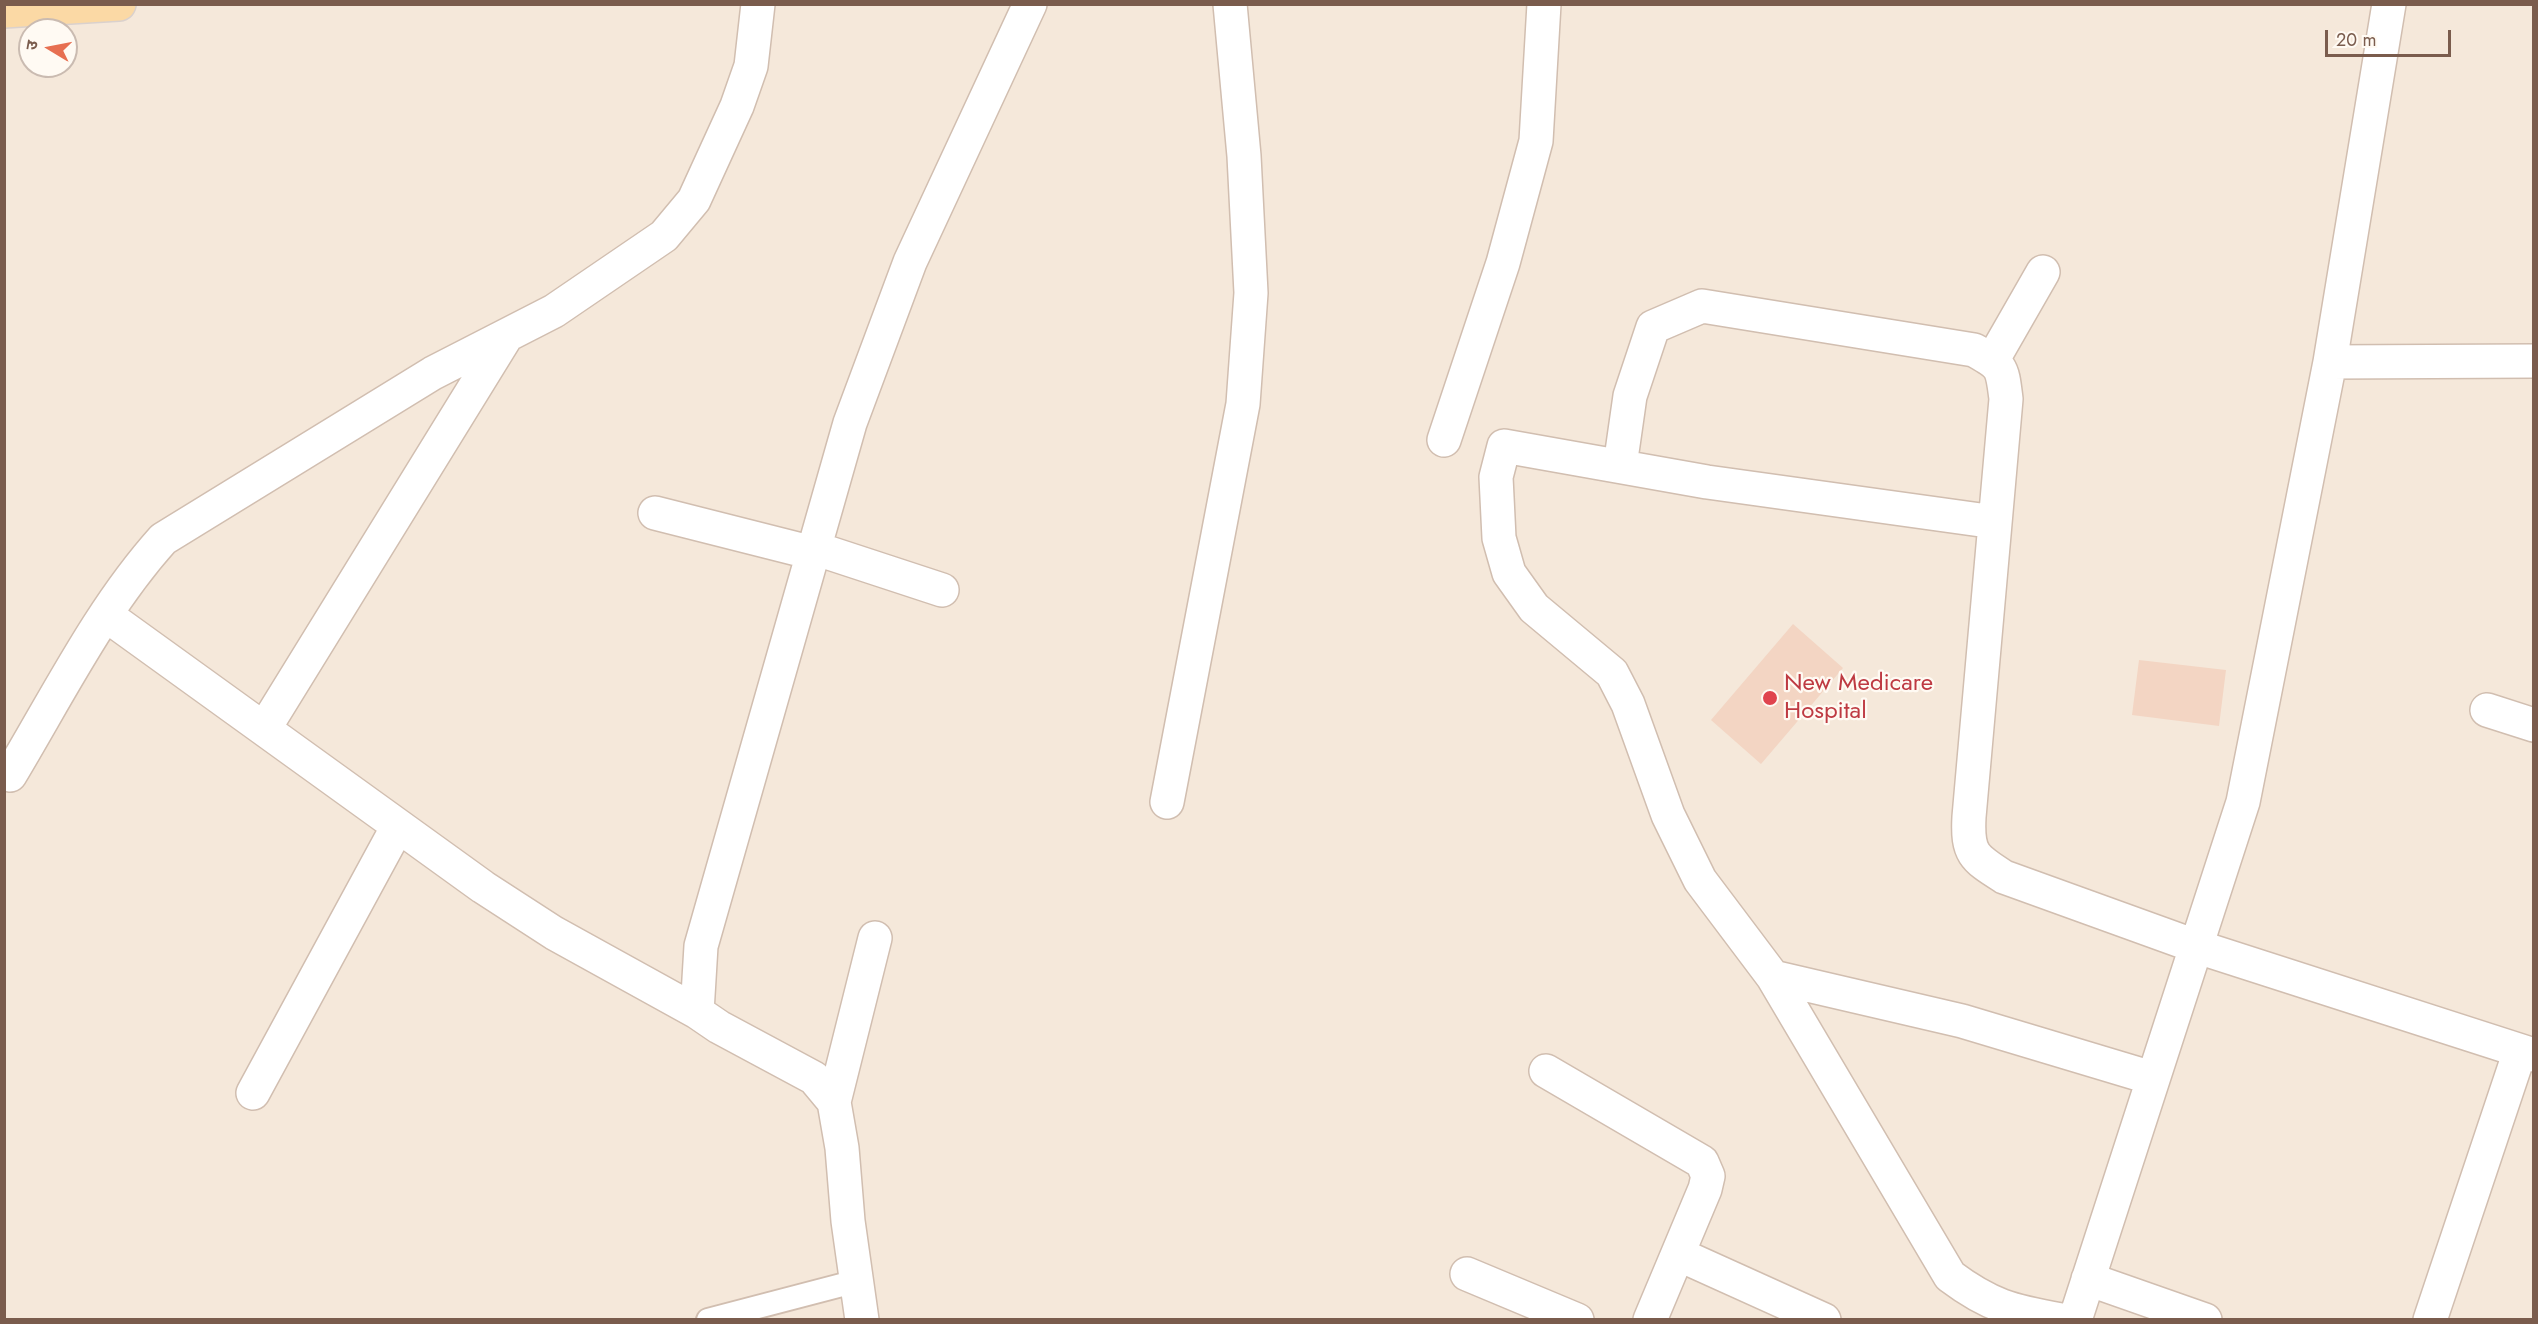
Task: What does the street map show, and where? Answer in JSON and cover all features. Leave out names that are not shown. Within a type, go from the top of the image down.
[{"type":"main road","points":[[4,11],[118,4]]},
{"type":"street","points":[[10,775],[134,571],[163,539],[364,413],[433,373],[554,311],[664,236],[694,200],[712,165],[751,66],[758,4]]},
{"type":"street","points":[[697,1012],[701,946],[850,423],[910,262],[1030,4]]},
{"type":"street","points":[[1167,802],[1244,393],[1251,293],[1244,156],[1230,4]]},
{"type":"street","points":[[1444,440],[1503,263],[1536,141],[1544,4]]},
{"type":"street","points":[[2075,1320],[2243,802],[2330,362],[2390,4]]},
{"type":"street","points":[[1992,361],[2043,272]]},
{"type":"street","points":[[1620,466],[1630,396],[1653,327],[1702,306],[1974,350],[2003,371],[2006,399],[1968,843],[1981,863],[2004,877],[2195,946],[2527,1053],[2430,1320]]},
{"type":"street","points":[[264,729],[508,335]]},
{"type":"street","points":[[2330,362],[2534,361]]},
{"type":"street","points":[[1995,522],[1707,482],[1504,446],[1496,477],[1499,538],[1509,573],[1534,608],[1612,674],[1628,704],[1668,815],[1700,880],[1773,976],[1950,1276],[1978,1298],[2012,1311],[2061,1320]]},
{"type":"street","points":[[655,513],[813,550],[942,590]]},
{"type":"street","points":[[106,615],[483,887],[554,933],[814,1078],[834,1102]]},
{"type":"street","points":[[2487,710],[2534,725]]},
{"type":"street","points":[[253,1093],[398,826]]},
{"type":"street","points":[[862,1320],[842,1148],[834,1102],[875,938]]},
{"type":"street","points":[[1773,976],[1962,1021],[2152,1078]]},
{"type":"street","points":[[1546,1071],[1702,1162],[1708,1176],[1706,1190],[1650,1320]]},
{"type":"street","points":[[1678,1254],[1824,1320]]},
{"type":"street","points":[[1467,1274],[1577,1320]]},
{"type":"street","points":[[2088,1280],[2205,1320]]},
{"type":"lane","points":[[708,1320],[857,1281]]},
{"type":"shaded area","points":[[5,5],[2533,5],[2533,1319],[5,1319]]},
{"type":"building","points":[[1793,624],[1843,668],[1761,764],[1711,720]]},
{"type":"building","points":[[2139,660],[2226,670],[2219,726],[2132,715]]},
{"type":"place","name":"New Medicare Hospital","points":[[1770,698]]}]
